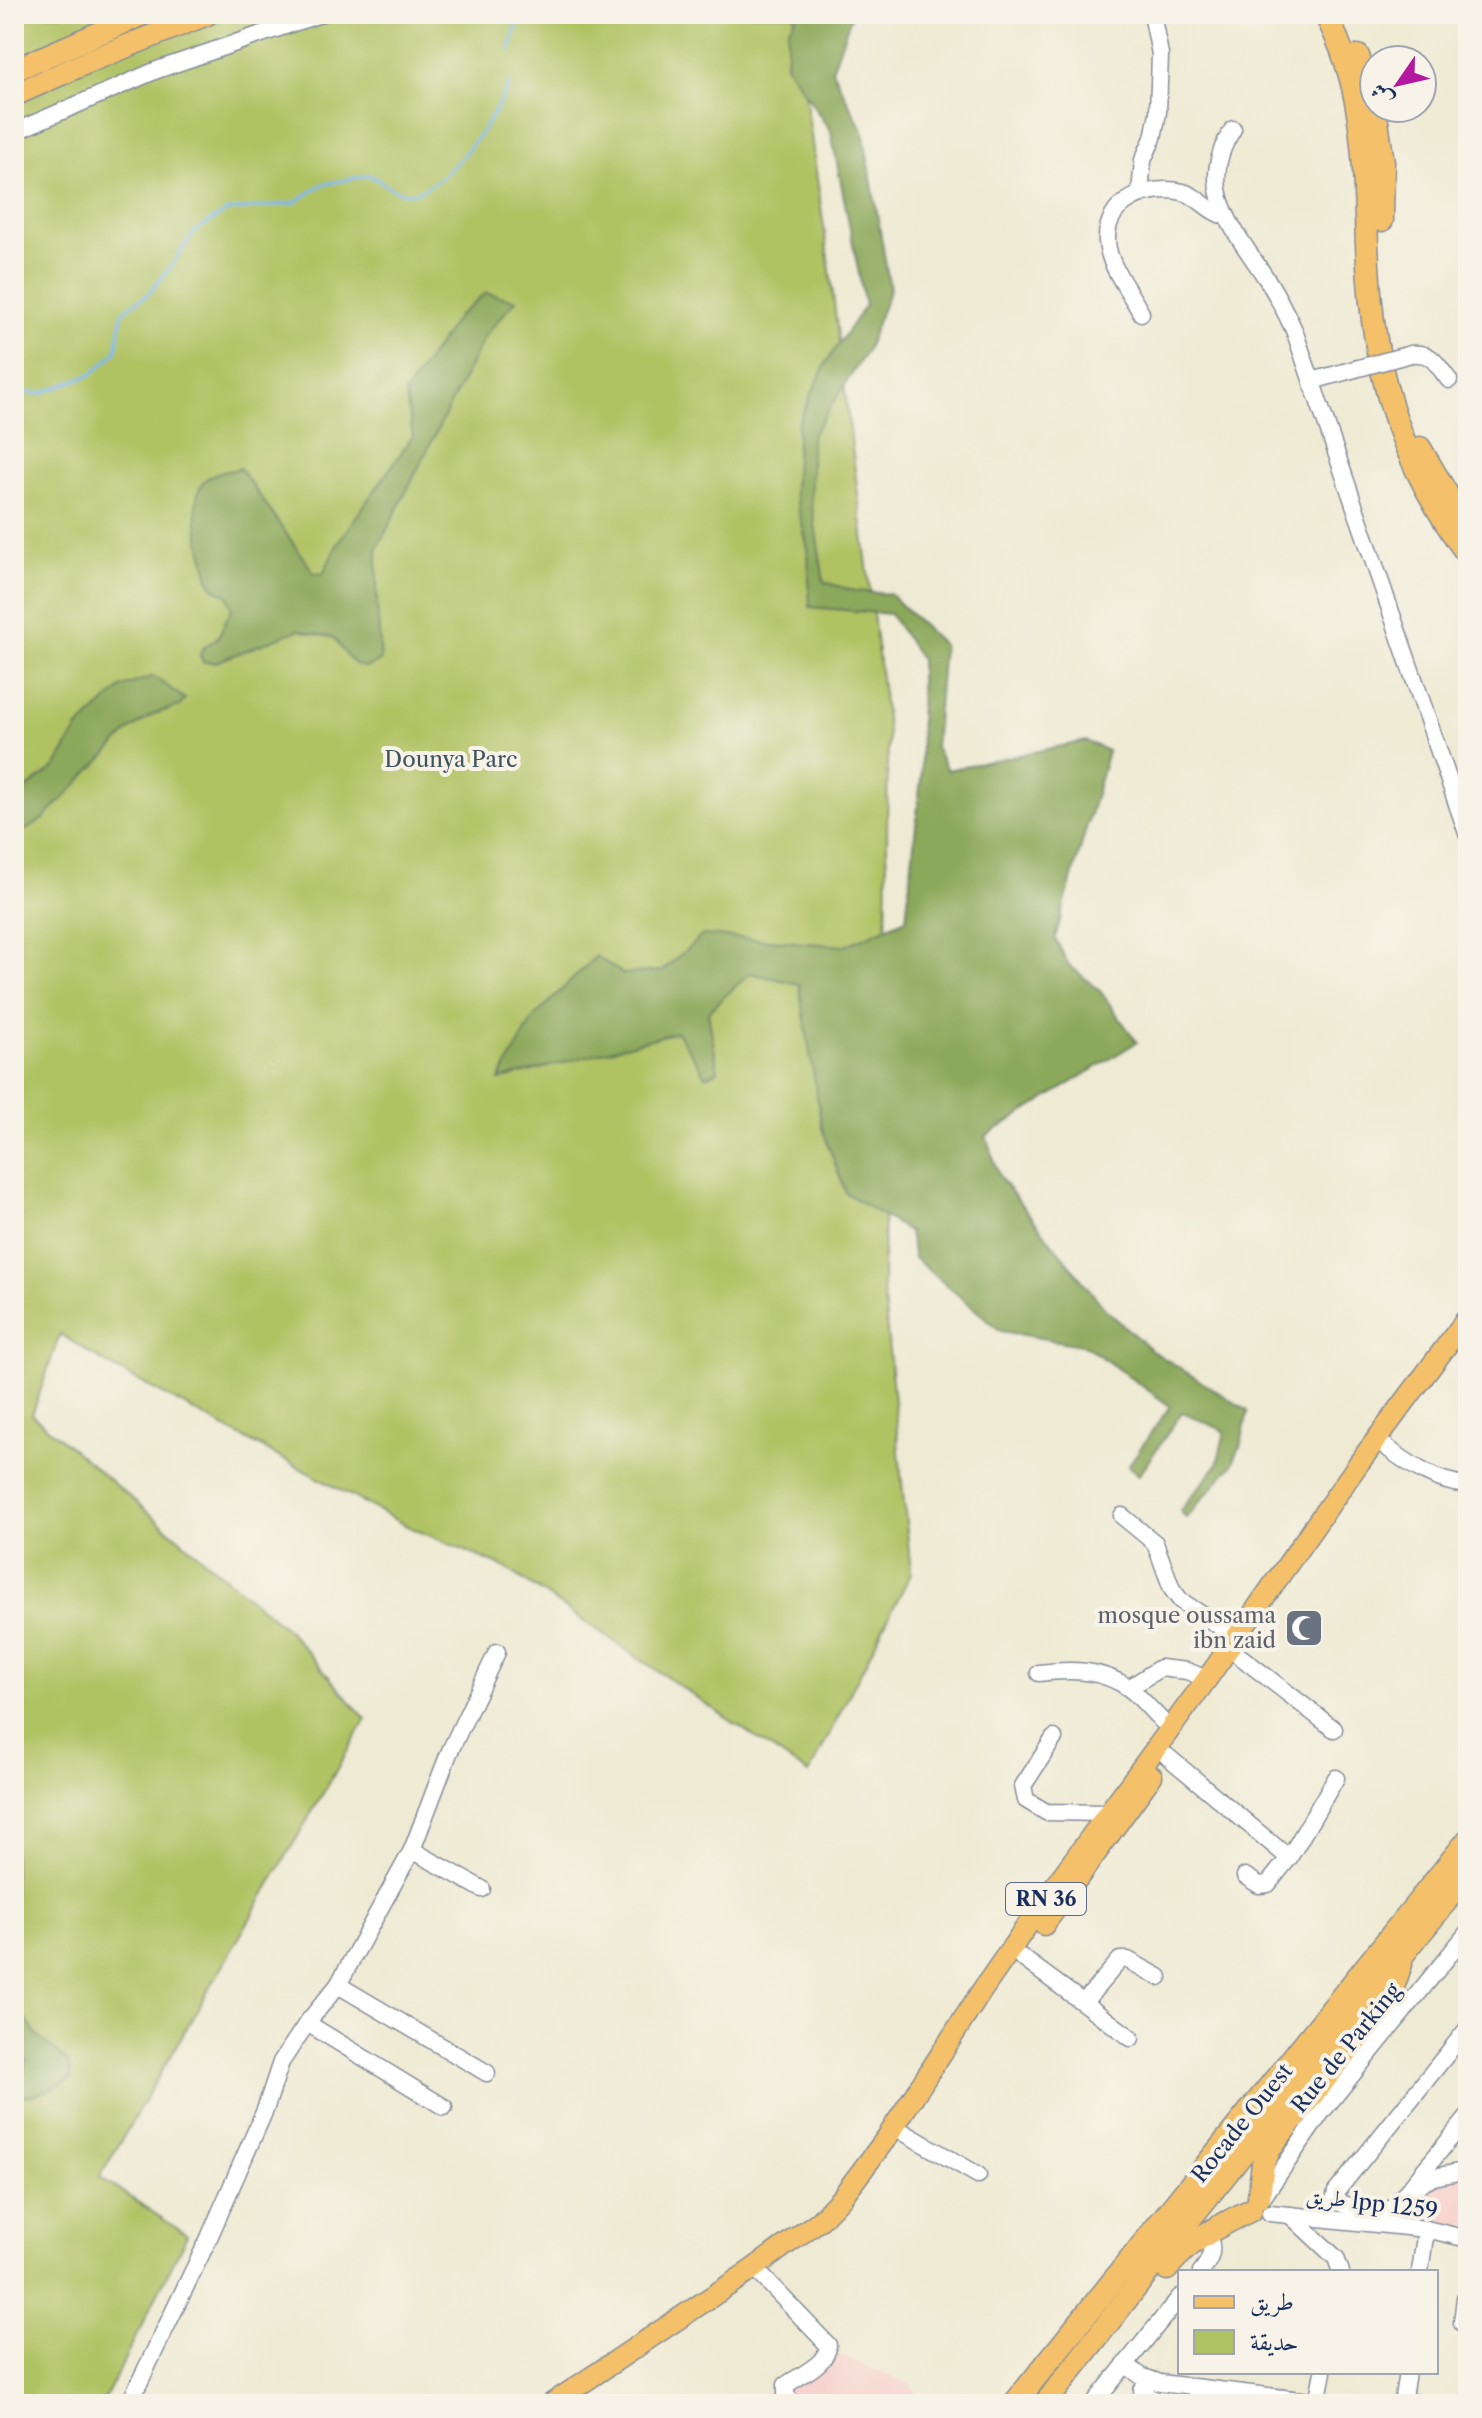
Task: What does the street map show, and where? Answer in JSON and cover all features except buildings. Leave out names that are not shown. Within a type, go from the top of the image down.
[{"type":"highway","points":[[14,70],[143,14]]},
{"type":"highway","points":[[14,95],[207,14]]},
{"type":"highway","points":[[1325,14],[1346,60],[1359,116],[1366,173],[1371,307],[1391,408],[1403,445],[1423,486],[1468,555]]},
{"type":"highway","points":[[1340,14],[1358,56]]},
{"type":"highway","points":[[1378,124],[1383,162],[1383,321],[1413,433],[1468,530]]},
{"type":"highway","name":"Rocade Ouest","points":[[1014,2404],[1468,1840]]},
{"type":"highway","name":"Rocade Ouest","points":[[1045,2404],[1164,2251],[1468,1874]]},
{"type":"highway","points":[[1065,2404],[1174,2260],[1206,2233],[1261,2204],[1263,2163],[1272,2145],[1389,1999],[1402,1958]]},
{"type":"main road","name":"RN 36","points":[[572,2404],[809,2245],[866,2187],[1021,1957],[1167,1756],[1359,1463],[1468,1317]]},
{"type":"main road","name":"RN 36","points":[[1257,1616],[1468,1341]]},
{"type":"main road","name":"RN 36","points":[[551,2404],[750,2271],[837,2204],[888,2136],[983,1989],[1107,1813],[1207,1679],[1237,1645]]},
{"type":"street","points":[[14,132],[157,70],[320,14]]},
{"type":"street","points":[[1140,193],[1143,160],[1157,126],[1161,75],[1153,19]]},
{"type":"street","points":[[1233,129],[1219,153],[1217,166],[1218,192],[1225,216],[1284,308],[1312,381],[1468,836]]},
{"type":"street","points":[[1141,313],[1107,241],[1109,227],[1121,205],[1140,193],[1173,190],[1187,193],[1212,212],[1225,216]]},
{"type":"street","points":[[1312,381],[1424,353],[1449,380]]},
{"type":"street","points":[[1386,1447],[1450,1484],[1468,1485]]},
{"type":"street","points":[[1122,1516],[1155,1543],[1172,1589],[1181,1601],[1334,1729]]},
{"type":"street","points":[[129,2404],[208,2240],[265,2110],[281,2062],[338,1985],[412,1850],[449,1753],[497,1652]]},
{"type":"street","points":[[1129,1688],[1160,1668],[1187,1671],[1207,1679]]},
{"type":"street","points":[[1039,1673],[1084,1670],[1107,1677],[1129,1688],[1171,1729]]},
{"type":"street","points":[[1054,1738],[1023,1786],[1026,1800],[1046,1812],[1107,1813]]},
{"type":"street","points":[[1167,1756],[1289,1858]]},
{"type":"street","points":[[1245,1876],[1259,1885],[1266,1885],[1289,1858],[1336,1778]]},
{"type":"street","points":[[412,1850],[482,1889]]},
{"type":"street","name":"Rue de Parking","points":[[1261,2204],[1321,2113],[1468,1932]]},
{"type":"street","points":[[1021,1957],[1131,2038]]},
{"type":"street","points":[[1084,2002],[1120,1960],[1128,1960],[1159,1977]]},
{"type":"street","points":[[338,1985],[487,2073]]},
{"type":"street","points":[[307,2023],[444,2107]]},
{"type":"street","points":[[1465,2037],[1336,2192],[1334,2201],[1375,2215],[1387,2215],[1468,2117]]},
{"type":"street","points":[[903,2132],[978,2175]]},
{"type":"street","points":[[1406,2192],[1434,2177],[1468,2170]]},
{"type":"street","name":"طريق lpp 1259","points":[[1261,2204],[1290,2215],[1426,2229],[1468,2239]]},
{"type":"street","points":[[1290,2215],[1336,2258],[1340,2270]]},
{"type":"street","points":[[1420,2270],[1426,2229]]},
{"type":"street","points":[[1202,2270],[1212,2254],[1212,2245],[1206,2233]]},
{"type":"street","points":[[763,2277],[828,2345],[826,2357],[786,2385],[786,2395],[793,2404]]},
{"type":"street","points":[[1468,2298],[1465,2298],[1462,2323],[1468,2324]]},
{"type":"street","points":[[1095,2402],[1178,2299]]},
{"type":"street","points":[[1125,2364],[1150,2380],[1231,2398],[1334,2404]]},
{"type":"street","points":[[1317,2402],[1323,2374]]},
{"type":"street","points":[[1407,2374],[1402,2402],[1423,2404]]},
{"type":"street","points":[[1150,2380],[1142,2390],[1152,2399],[1183,2404]]},
{"type":"shaded area","points":[[1452,2167],[1468,2169],[1468,2229],[1411,2223],[1411,2209]]},
{"type":"shaded area","points":[[833,2353],[908,2383],[928,2404],[795,2404],[784,2388]]},
{"type":"green space","name":"Dounya Parc","points":[[14,14],[794,14],[830,271],[888,734],[883,1290],[911,1573],[809,1774],[506,1568],[407,1526],[107,1364],[60,1334],[32,1415],[287,1629],[366,1719],[100,2177],[187,2235],[102,2404],[14,2404]]},
{"type":"green space","points":[[798,14],[852,14],[832,70],[863,131],[890,289],[866,352],[811,437],[811,500],[824,582],[855,591],[890,594],[943,645],[935,747],[947,770],[1086,741],[1108,751],[1055,938],[1068,964],[1100,991],[1137,1042],[986,1136],[1000,1178],[1105,1309],[1151,1350],[1248,1411],[1241,1444],[1232,1465],[1186,1518],[1180,1511],[1217,1465],[1225,1431],[1182,1412],[1139,1475],[1128,1466],[1170,1406],[1086,1346],[1001,1331],[914,1258],[909,1232],[846,1193],[822,1128],[799,984],[750,973],[708,1012],[718,1071],[706,1076],[677,1032],[499,1080],[534,1017],[596,956],[623,974],[662,971],[703,935],[845,946],[906,919],[921,778],[920,659],[890,614],[810,607],[808,549],[794,491],[798,423],[826,363],[865,305],[831,132],[786,65],[788,30]]},
{"type":"green space","points":[[486,293],[516,300],[486,334],[377,549],[381,660],[366,667],[359,666],[334,638],[298,630],[216,662],[203,662],[200,655],[202,649],[218,637],[232,608],[227,595],[215,589],[209,580],[197,526],[197,497],[201,485],[212,475],[240,468],[314,573],[323,574],[339,541],[413,436],[405,393],[458,316]]},
{"type":"green space","points":[[153,676],[185,699],[180,706],[154,714],[130,730],[43,819],[14,838],[14,798],[55,767],[78,728],[122,687]]},
{"type":"green space","points":[[14,2003],[37,2035],[68,2062],[72,2079],[33,2096],[21,2096],[15,2084],[27,2060],[14,2041]]},
{"type":"waterway","points":[[510,51],[519,14]]},
{"type":"waterway","points":[[14,391],[39,394],[92,374],[116,352],[123,311],[148,294],[194,232],[227,211],[294,203],[321,185],[369,175],[403,192],[423,189],[454,165],[468,149],[494,113],[509,83]]},
{"type":"place","name":"mosque oussama ibn zaid","points":[[1304,1628]]}]
